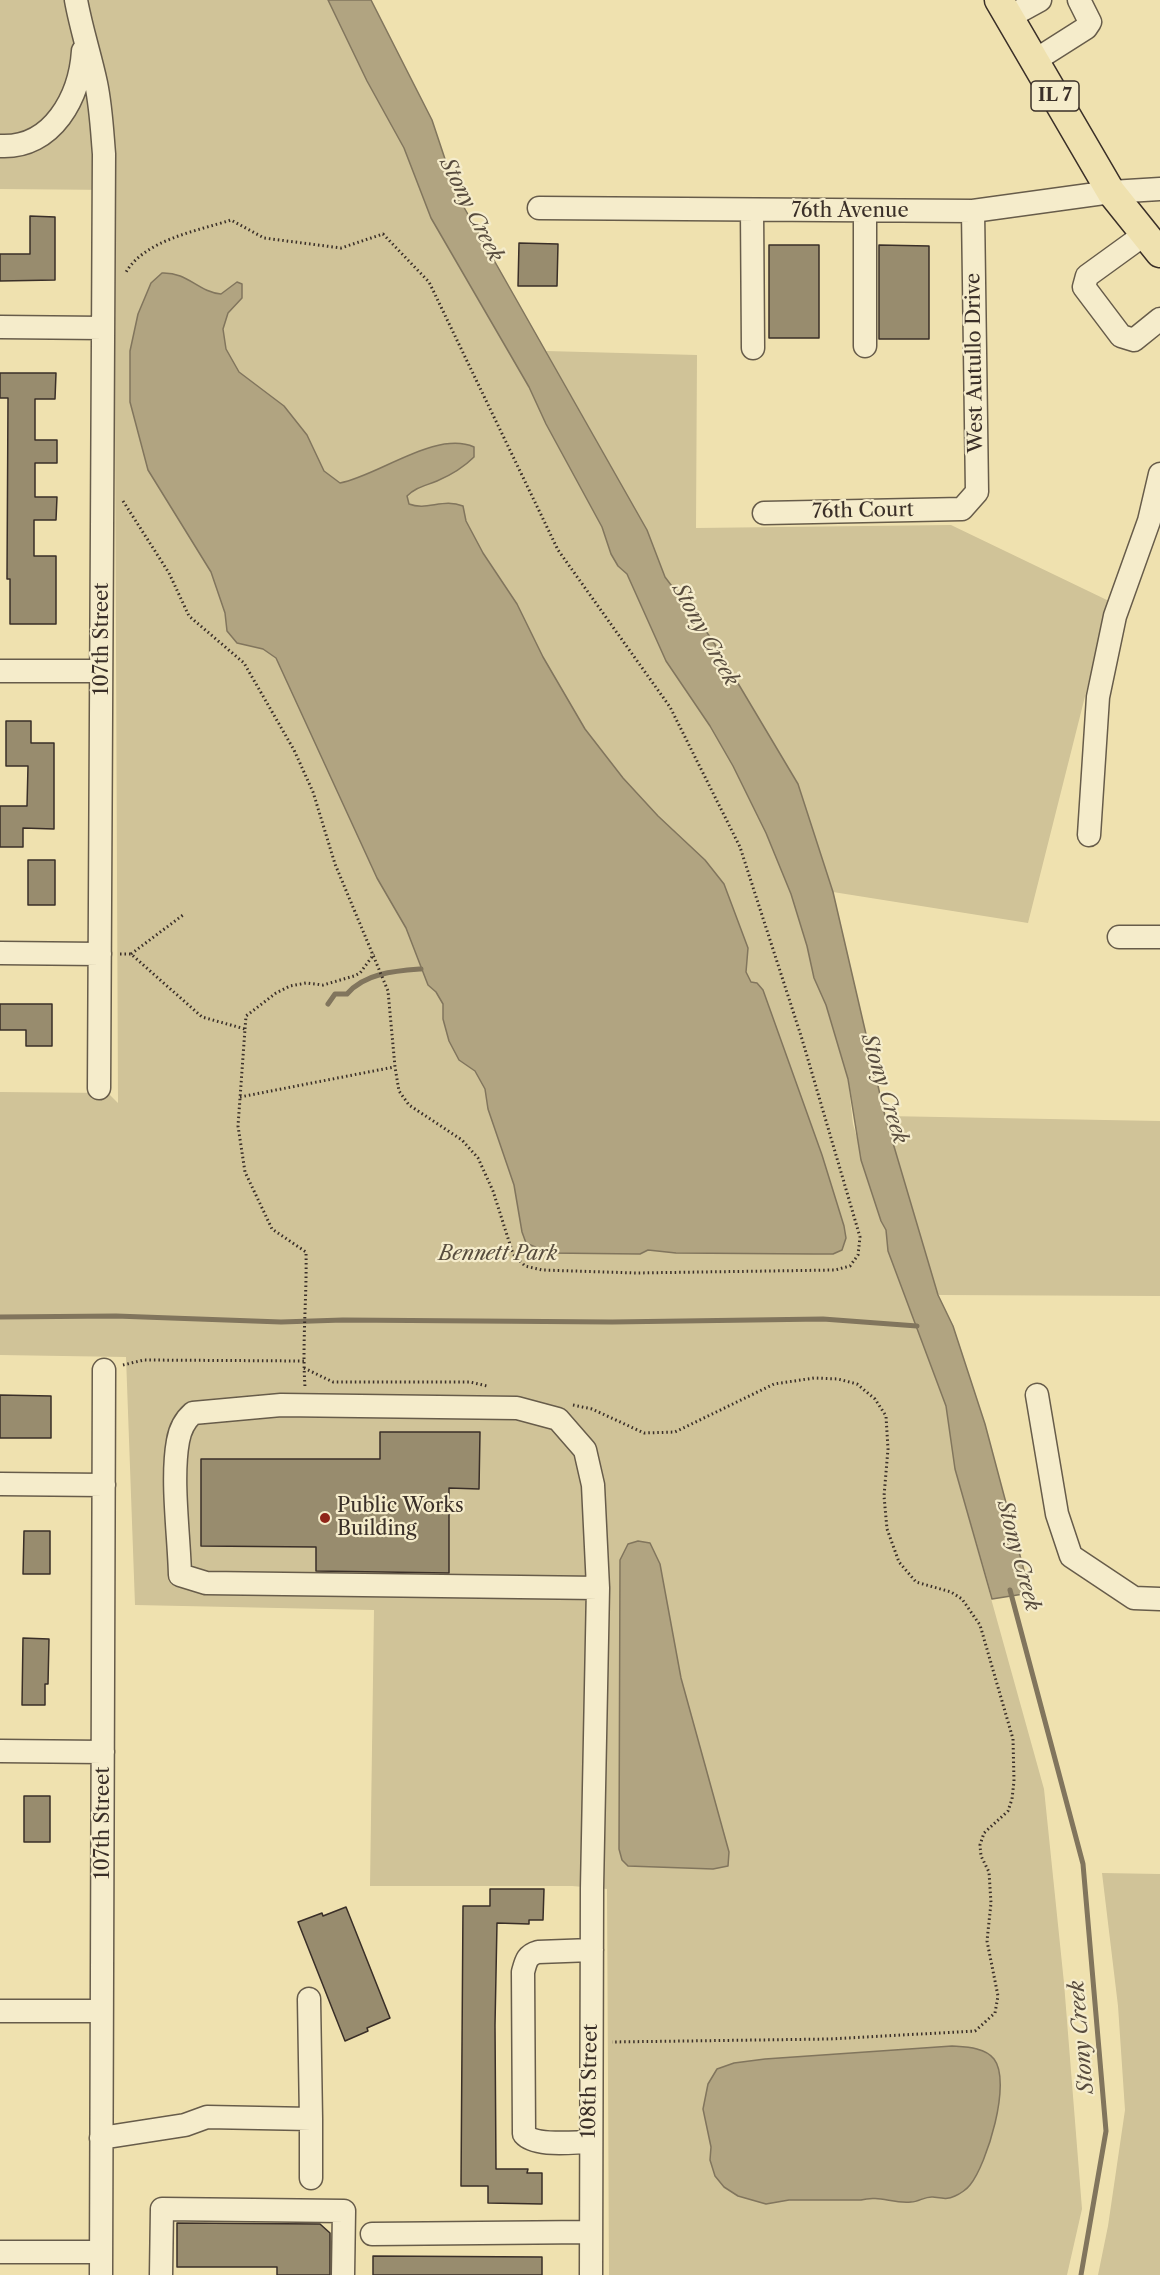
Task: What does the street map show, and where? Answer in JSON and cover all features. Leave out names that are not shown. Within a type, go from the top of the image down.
[{"type":"main road","name":"IL 7","points":[[1004,8],[1111,192],[1152,243]]},
{"type":"street","points":[[0,146],[25,144],[40,137],[55,124],[77,88],[84,40],[76,0]]},
{"type":"street","points":[[1004,8],[1040,0]]},
{"type":"street","points":[[1034,61],[1086,28],[1090,22],[1079,0]]},
{"type":"street","name":"107th Street","points":[[84,40],[96,81],[102,115],[104,190],[99,1088]]},
{"type":"street","name":"76th Avenue","points":[[539,208],[972,212],[1111,192],[1160,189]]},
{"type":"street","points":[[752,210],[753,348]]},
{"type":"street","points":[[865,211],[865,346]]},
{"type":"street","name":"West Autullo Drive","points":[[962,509],[977,492],[972,212]]},
{"type":"street","points":[[1152,243],[1087,276],[1084,287],[1121,336],[1134,340],[1160,319]]},
{"type":"street","points":[[0,327],[104,328]]},
{"type":"street","points":[[1089,835],[1098,697],[1115,616],[1149,521],[1160,474]]},
{"type":"street","name":"76th Court","points":[[764,513],[962,509]]},
{"type":"street","points":[[0,671],[101,671]]},
{"type":"street","points":[[1119,937],[1160,937]]},
{"type":"street","points":[[0,953],[100,954]]},
{"type":"street","name":"107th Street","points":[[101,2275],[104,1370]]},
{"type":"street","points":[[1036,1395],[1057,1514],[1071,1556],[1134,1598],[1160,1599]]},
{"type":"street","name":"108th Street","points":[[591,2275],[589,2232],[592,1888],[598,1588],[593,1485],[585,1450],[558,1419],[517,1408],[281,1405],[193,1413],[185,1420],[178,1440],[176,1472],[180,1575],[206,1582],[598,1588]]},
{"type":"street","points":[[0,1484],[104,1485]]},
{"type":"street","points":[[0,1751],[103,1752]]},
{"type":"street","points":[[590,2142],[541,2142],[527,2138],[524,2134],[522,2126],[523,1972],[525,1961],[530,1954],[592,1950]]},
{"type":"street","points":[[309,1999],[311,2178]]},
{"type":"street","points":[[0,2011],[101,2011]]},
{"type":"street","points":[[101,2138],[185,2125],[207,2117],[311,2119]]},
{"type":"street","points":[[161,2275],[162,2209],[344,2211],[343,2275]]},
{"type":"street","points":[[372,2234],[589,2232]]},
{"type":"street","points":[[0,2252],[101,2252]]},
{"type":"path","points":[[103,470],[169,573],[189,616],[244,663],[294,750],[313,792],[335,864],[388,991],[394,1067],[399,1091],[409,1105],[462,1140],[478,1158],[493,1191],[513,1254],[525,1266],[542,1270],[636,1273],[835,1269],[850,1266],[858,1255],[860,1237],[802,1039],[740,847],[670,706],[558,550],[429,282],[383,234],[341,248],[264,238],[231,220],[153,246],[128,267],[123,276]]},
{"type":"path","points":[[100,954],[131,954],[183,915]]},
{"type":"path","points":[[131,954],[202,1017],[245,1029]]},
{"type":"path","points":[[104,1370],[144,1360],[304,1361],[308,1297],[306,1252],[272,1229],[245,1172],[238,1126],[246,1016],[276,993],[290,986],[306,983],[323,985],[354,976],[360,973],[375,956]]},
{"type":"path","points":[[240,1097],[394,1067]]},
{"type":"path","points":[[304,1368],[333,1382],[470,1382],[492,1387]]},
{"type":"path","points":[[570,1404],[592,1409],[644,1433],[675,1432],[774,1384],[814,1378],[838,1379],[857,1384],[875,1399],[886,1416],[888,1449],[884,1496],[887,1530],[899,1562],[916,1581],[951,1592],[963,1599],[980,1624],[1013,1739],[1012,1799],[1008,1811],[984,1833],[980,1845],[981,1856],[989,1872],[991,1903],[987,1941],[998,1996],[995,2013],[975,2031],[829,2039],[591,2043]]},
{"type":"green space","name":"Bennett Park","points":[[0,0],[328,0],[367,81],[404,148],[431,218],[529,387],[546,424],[602,527],[611,554],[618,566],[627,574],[666,661],[710,726],[733,766],[766,833],[791,894],[814,978],[826,1005],[848,1079],[853,1124],[881,1221],[886,1230],[888,1251],[946,1406],[955,1469],[1044,1789],[1064,1983],[1082,2209],[1067,2275],[609,2275],[607,1889],[572,1886],[370,1886],[374,1610],[135,1605],[126,1357],[0,1355],[0,1092],[108,1093],[118,1103],[114,190],[0,189]]},
{"type":"green space","points":[[546,351],[697,355],[696,528],[951,525],[1109,601],[1028,923],[833,892],[798,784],[711,638],[665,577],[647,530]]},
{"type":"green space","points":[[885,1116],[1160,1121],[1160,1296],[938,1295]]},
{"type":"green space","points":[[1102,1873],[1160,1874],[1160,2275],[1098,2275],[1108,2226],[1125,2110],[1118,2006]]},
{"type":"water","points":[[328,0],[371,0],[432,120],[457,195],[647,530],[665,577],[711,638],[798,784],[833,892],[885,1116],[938,1295],[953,1326],[985,1424],[1030,1593],[992,1599],[955,1469],[946,1406],[888,1251],[886,1230],[861,1160],[848,1079],[826,1005],[814,978],[791,894],[766,833],[733,766],[710,726],[666,661],[627,574],[618,566],[611,554],[602,527],[546,424],[529,387],[431,218],[404,148],[367,81]]},
{"type":"water","points":[[162,273],[179,276],[206,290],[221,294],[237,282],[242,284],[242,298],[228,313],[223,329],[226,349],[239,372],[284,406],[307,435],[324,471],[340,483],[442,444],[459,443],[474,447],[474,457],[470,461],[452,474],[410,493],[407,496],[409,504],[422,506],[449,503],[463,506],[466,521],[483,553],[517,604],[543,657],[585,729],[623,778],[658,816],[705,860],[724,884],[748,948],[746,972],[751,982],[757,983],[763,990],[822,1155],[844,1226],[846,1238],[842,1250],[833,1254],[676,1253],[648,1250],[640,1254],[549,1253],[526,1243],[514,1185],[488,1109],[485,1089],[475,1071],[459,1060],[449,1041],[443,1019],[443,1004],[436,992],[428,985],[406,928],[377,878],[276,658],[263,649],[237,643],[227,631],[225,613],[211,572],[148,470],[130,402],[130,351],[138,314],[151,283]]},
{"type":"water","points":[[638,1541],[650,1543],[660,1564],[681,1678],[729,1852],[728,1866],[713,1869],[628,1866],[622,1860],[619,1849],[620,1560],[628,1544]]},
{"type":"water","points":[[952,2046],[974,2048],[990,2055],[999,2070],[1000,2085],[999,2103],[990,2142],[977,2174],[970,2185],[959,2194],[949,2198],[930,2197],[911,2202],[874,2198],[789,2200],[766,2204],[738,2196],[724,2187],[715,2176],[710,2160],[711,2147],[703,2109],[708,2084],[717,2069],[734,2063],[765,2059]]},
{"type":"building","points":[[30,216],[55,217],[55,280],[0,281],[0,254],[30,254]]},
{"type":"building","points":[[519,243],[558,244],[557,286],[518,286]]},
{"type":"building","points":[[769,245],[819,245],[819,338],[769,338]]},
{"type":"building","points":[[879,245],[929,246],[929,339],[879,339]]},
{"type":"building","points":[[0,373],[56,373],[55,399],[35,399],[35,440],[57,440],[57,463],[35,463],[35,497],[57,497],[56,520],[34,520],[34,556],[56,556],[56,624],[10,624],[10,579],[7,579],[8,398],[0,398]]},
{"type":"building","points":[[6,721],[31,721],[31,743],[54,743],[54,829],[23,828],[23,847],[0,847],[0,806],[27,806],[28,766],[6,766]]},
{"type":"building","points":[[28,860],[55,860],[55,905],[28,905]]},
{"type":"building","points":[[0,1004],[52,1004],[52,1046],[26,1046],[26,1030],[0,1030]]},
{"type":"building","points":[[0,1395],[51,1396],[51,1438],[0,1438]]},
{"type":"building","name":"Public Works Building","points":[[380,1432],[480,1432],[479,1489],[449,1488],[449,1573],[316,1571],[316,1547],[201,1546],[201,1459],[380,1459]]},
{"type":"building","points":[[24,1531],[50,1531],[50,1574],[23,1574]]},
{"type":"building","points":[[23,1638],[49,1639],[45,1705],[22,1705]]},
{"type":"building","points":[[24,1796],[50,1796],[50,1842],[24,1842]]},
{"type":"building","points":[[490,1889],[544,1889],[543,1920],[529,1920],[529,1924],[497,1923],[495,2025],[496,2169],[528,2169],[527,2173],[542,2173],[542,2204],[488,2203],[488,2186],[461,2186],[463,1906],[490,1906]]},
{"type":"building","points":[[346,1907],[390,2018],[345,2041],[298,1922]]},
{"type":"building","points":[[177,2223],[320,2224],[330,2233],[330,2275],[277,2275],[277,2267],[177,2267]]},
{"type":"building","points":[[373,2256],[542,2257],[542,2275],[373,2275]]},
{"type":"waterway","points":[[328,1004],[335,994],[347,994],[371,977],[421,969]]},
{"type":"waterway","points":[[0,1317],[116,1316],[281,1322],[343,1320],[612,1322],[823,1319],[917,1326]]},
{"type":"waterway","name":"Stony Creek","points":[[1010,1590],[1083,1864],[1106,2131],[1081,2275]]},
{"type":"place","name":"Public Works Building","points":[[325,1518]]}]
